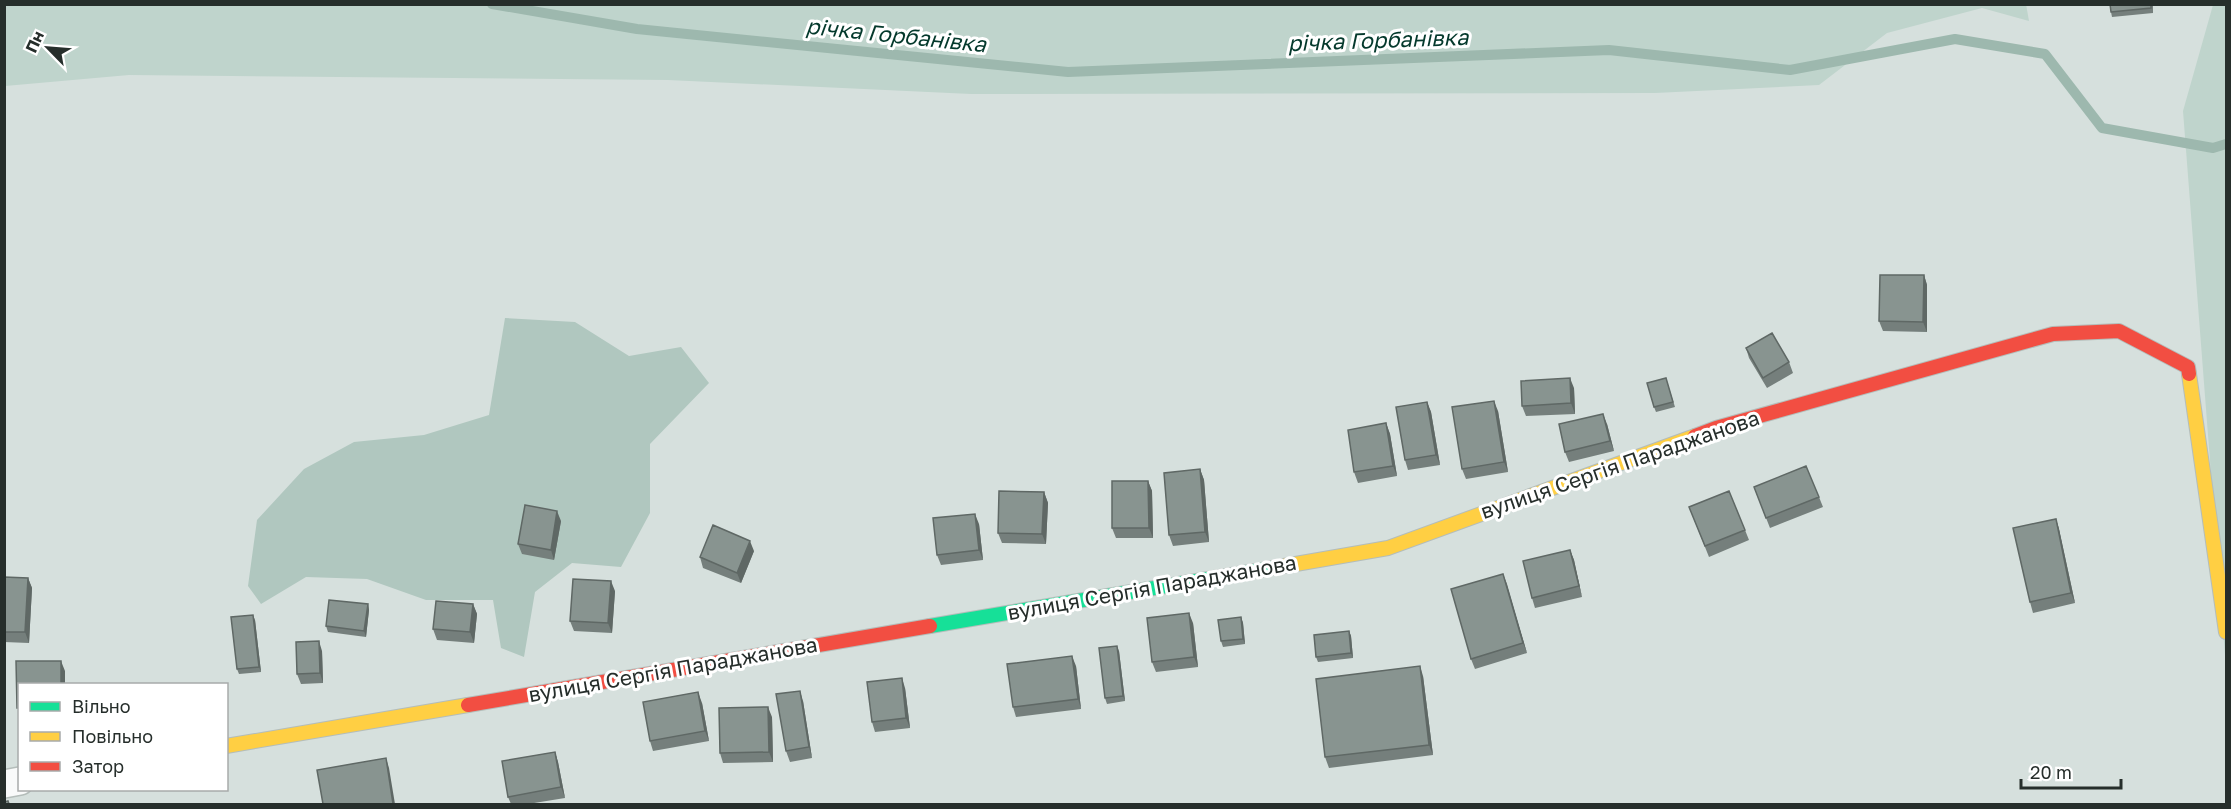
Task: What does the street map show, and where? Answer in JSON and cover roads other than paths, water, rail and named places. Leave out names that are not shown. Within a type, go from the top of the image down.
[{"type":"street","name":"вулиця Сергія Параджанова","points":[[228,746],[1388,548],[1716,428],[2052,334],[2119,331],[2188,367],[2226,632]]},
{"type":"waterway","name":"річка Горбанівка","points":[[492,4],[637,29],[1068,72],[1609,50],[1790,70],[1955,39],[2045,54],[2102,128],[2213,148],[2226,144]]}]
